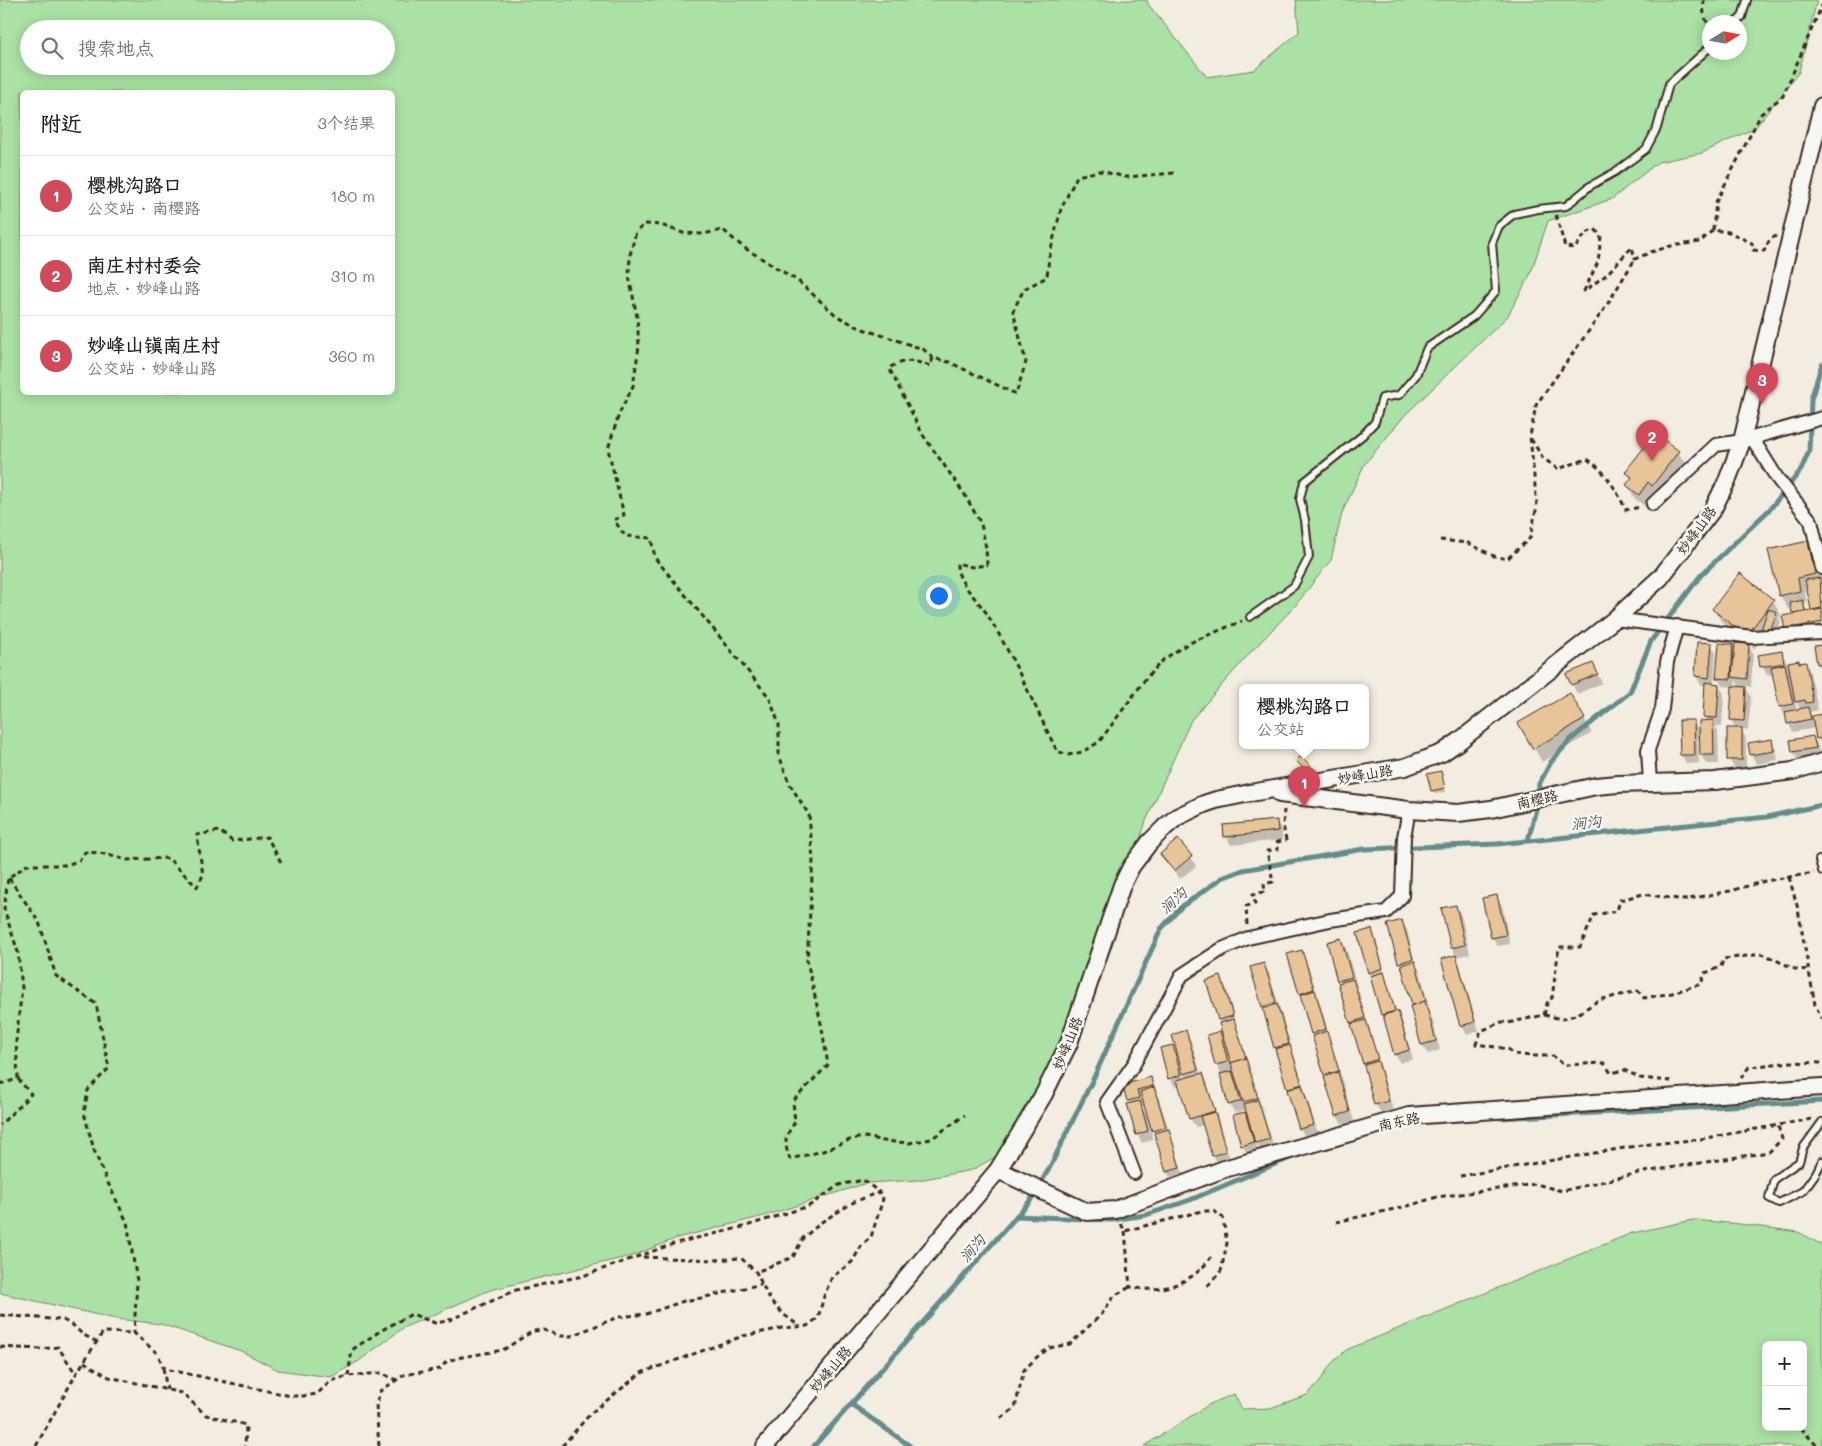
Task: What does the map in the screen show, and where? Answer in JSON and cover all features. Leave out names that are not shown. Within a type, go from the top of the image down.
[{"type":"street","name":"妙峰山路","points":[[765,1446],[998,1170],[1044,1094],[1069,1043],[1122,885],[1131,868],[1148,844],[1177,817],[1216,800],[1405,767],[1442,752],[1615,619],[1660,577],[1713,509],[1747,440],[1793,230],[1818,144],[1822,106]]},
{"type":"street","points":[[1653,504],[1716,445],[1747,440],[1820,418]]},
{"type":"street","points":[[1747,440],[1811,521],[1822,568]]},
{"type":"street","points":[[1615,619],[1752,637],[1822,633]]},
{"type":"street","points":[[1650,783],[1648,750],[1662,709],[1667,662],[1674,626]]},
{"type":"street","name":"南樱路","points":[[1250,793],[1285,794],[1409,810],[1458,813],[1491,809],[1596,786],[1715,781],[1794,770],[1822,762]]},
{"type":"street","points":[[1134,1173],[1107,1102],[1134,1064],[1182,975],[1222,949],[1248,938],[1330,920],[1386,912],[1402,896],[1404,837],[1409,810]]},
{"type":"street","name":"南东路","points":[[998,1170],[1087,1212],[1115,1210],[1224,1168],[1409,1116],[1822,1088]]},
{"type":"lane","points":[[1743,15],[1747,0]]},
{"type":"lane","points":[[1250,617],[1294,586],[1309,557],[1305,520],[1300,499],[1304,482],[1363,435],[1375,422],[1382,398],[1399,395],[1416,375],[1427,348],[1474,316],[1496,290],[1492,242],[1499,226],[1514,214],[1566,206],[1590,186],[1615,172],[1646,149],[1657,128],[1669,84],[1702,54]]},
{"type":"lane","points":[[1819,860],[1822,871]]},
{"type":"lane","points":[[1822,1122],[1803,1148],[1799,1162],[1774,1180],[1769,1198],[1779,1203],[1803,1192],[1822,1161]]},
{"type":"path","points":[[1704,0],[1706,15]]},
{"type":"path","points":[[1440,540],[1468,543],[1494,556],[1507,559],[1530,538],[1537,506],[1530,436],[1536,405],[1605,308],[1635,259],[1672,246],[1700,242],[1713,230],[1716,202],[1761,114],[1783,96],[1822,6]]},
{"type":"path","points":[[965,1115],[931,1139],[909,1143],[865,1137],[852,1139],[823,1151],[790,1159],[787,1151],[786,1136],[795,1122],[793,1101],[828,1065],[807,961],[813,860],[809,815],[789,782],[782,764],[779,755],[779,724],[769,697],[655,558],[651,538],[625,536],[614,520],[624,515],[608,449],[618,414],[633,386],[639,346],[637,317],[630,276],[630,255],[636,232],[645,224],[661,225],[683,233],[703,234],[723,230],[743,247],[798,281],[837,316],[860,328],[922,349],[933,358],[950,362],[1016,394],[1026,362],[1012,311],[1024,289],[1047,277],[1061,210],[1077,176],[1100,171],[1126,177],[1174,172]]},
{"type":"path","points":[[1554,208],[1565,247],[1575,248],[1586,233],[1595,229],[1601,236],[1598,262],[1584,291],[1606,275],[1632,247],[1635,259]]},
{"type":"path","points":[[1713,230],[1729,232],[1752,244],[1753,250],[1764,251],[1770,239],[1793,230]]},
{"type":"path","points":[[933,358],[930,366],[916,361],[898,362],[889,368],[923,435],[965,495],[981,524],[986,548],[986,565],[972,567],[957,563],[957,572],[986,613],[1011,655],[1057,751],[1068,755],[1082,752],[1099,742],[1147,677],[1164,659],[1187,644],[1250,617]]},
{"type":"path","points":[[1530,436],[1543,458],[1558,469],[1587,459],[1598,466],[1617,492],[1626,510],[1653,504]]},
{"type":"path","points":[[1247,912],[1246,906],[1255,904],[1253,894],[1265,892],[1264,884],[1273,882],[1267,851],[1278,849],[1277,842],[1286,840],[1283,825]]},
{"type":"path","points":[[0,1125],[31,1094],[18,1078],[16,1042],[22,988],[18,952],[4,909],[8,878],[26,865],[65,865],[79,861],[85,852],[100,853],[127,860],[168,858],[197,888],[204,875],[197,835],[219,830],[232,840],[267,837],[282,864]]},
{"type":"path","points":[[1544,1015],[1548,1000],[1552,998],[1559,947],[1580,946],[1594,915],[1617,911],[1620,900],[1643,894],[1684,900],[1822,871]]},
{"type":"path","points":[[1789,877],[1798,910],[1815,1005],[1822,1019]]},
{"type":"path","points":[[8,878],[39,922],[56,976],[96,1004],[109,1068],[88,1090],[84,1113],[94,1150],[127,1222],[137,1281],[134,1333]]},
{"type":"path","points":[[1679,1082],[1658,1078],[1640,1078],[1625,1070],[1611,1073],[1604,1063],[1564,1065],[1553,1056],[1514,1054],[1508,1049],[1476,1044],[1481,1031],[1501,1022],[1508,1023],[1544,1015],[1562,1019],[1578,1014],[1599,1000],[1638,991],[1644,998],[1701,984],[1705,973],[1721,967],[1723,960],[1763,954],[1795,969],[1809,970]]},
{"type":"path","points":[[1733,1078],[1742,1078],[1749,1066],[1791,1062],[1822,1063]]},
{"type":"path","points":[[0,1084],[18,1078]]},
{"type":"path","points":[[1460,1176],[1642,1145],[1701,1139],[1813,1118]]},
{"type":"path","points":[[1336,1222],[1408,1206],[1436,1197],[1536,1184],[1562,1191],[1638,1173],[1769,1152],[1782,1139],[1778,1126]]},
{"type":"path","points":[[348,1376],[352,1350],[380,1331],[412,1314],[435,1323],[447,1321],[516,1290],[583,1276],[676,1243],[743,1227],[809,1206],[839,1185],[863,1180],[879,1192],[883,1199],[871,1237],[862,1245],[852,1262],[832,1277],[818,1318],[807,1326],[782,1328],[743,1336],[641,1373],[591,1413],[562,1446]]},
{"type":"path","points":[[756,1272],[793,1256],[803,1238],[823,1221],[854,1202],[879,1192]]},
{"type":"path","points":[[1124,1231],[1202,1211],[1214,1210],[1222,1218],[1227,1243],[1221,1271],[1205,1289]]},
{"type":"path","points":[[1122,1226],[1130,1286]]},
{"type":"path","points":[[640,1257],[714,1260],[741,1258],[756,1272],[770,1300],[783,1314],[800,1326]]},
{"type":"path","points":[[1001,1418],[1015,1408],[1024,1370],[1036,1357],[1049,1348],[1070,1344],[1102,1314],[1114,1296],[1130,1286],[1150,1290],[1173,1286],[1193,1276],[1211,1257]]},
{"type":"path","points":[[379,1446],[376,1405],[380,1391],[404,1375],[440,1369],[447,1362],[462,1357],[503,1350],[533,1331],[544,1330],[560,1336],[571,1336],[618,1317],[646,1314],[684,1300],[762,1284]]},
{"type":"path","points":[[0,1314],[63,1320],[97,1342]]},
{"type":"path","points":[[36,1446],[76,1374],[103,1332],[134,1333],[158,1354],[163,1367],[167,1390]]},
{"type":"path","points":[[0,1347],[40,1349],[58,1347],[76,1374]]},
{"type":"path","points":[[84,1362],[109,1377],[182,1393],[206,1415],[246,1425],[245,1446]]},
{"type":"path","points":[[163,1367],[291,1396],[318,1394],[331,1381],[348,1376],[381,1373],[397,1380]]},
{"type":"path","points":[[1804,1431],[1817,1446]]},
{"type":"green space","points":[[0,0],[1147,0],[1148,4],[1207,77],[1254,70],[1299,32],[1296,0],[1817,0],[1799,72],[1755,128],[1702,153],[1658,162],[1612,199],[1548,221],[1530,275],[1507,317],[1405,415],[1364,465],[1342,513],[1331,560],[1294,607],[1250,653],[1191,720],[1146,821],[1087,1006],[1060,1082],[1015,1146],[972,1170],[919,1180],[867,1183],[764,1216],[677,1238],[635,1255],[490,1290],[403,1328],[359,1361],[331,1377],[278,1370],[241,1351],[161,1324],[116,1319],[0,1293]]},
{"type":"green space","points":[[1693,1220],[1798,1232],[1822,1245],[1822,1446],[1144,1446],[1210,1404],[1234,1394],[1242,1409],[1270,1408],[1307,1395],[1320,1381],[1331,1364],[1346,1350],[1632,1233]]},
{"type":"building","points":[[1655,433],[1679,451],[1652,486],[1648,482],[1639,495],[1626,485],[1632,477],[1625,472]]},
{"type":"building","points":[[1808,541],[1815,574],[1798,578],[1800,591],[1779,596],[1768,550]]},
{"type":"building","points":[[1740,573],[1774,600],[1746,636],[1712,609]]},
{"type":"building","points":[[1820,578],[1822,608],[1811,610],[1805,580]]},
{"type":"building","points":[[1803,600],[1805,611],[1792,613],[1790,603]]},
{"type":"building","points":[[1768,609],[1777,612],[1769,634],[1761,630]]},
{"type":"building","points":[[1822,609],[1822,622],[1785,629],[1782,616]]},
{"type":"building","points":[[1697,642],[1712,643],[1709,678],[1695,676]]},
{"type":"building","points":[[1719,643],[1733,644],[1731,679],[1716,678]]},
{"type":"building","points":[[1735,643],[1749,644],[1747,679],[1732,677]]},
{"type":"building","points":[[1822,645],[1822,663],[1817,664],[1814,646]]},
{"type":"building","points":[[1782,651],[1784,663],[1760,667],[1758,655]]},
{"type":"building","points":[[1799,660],[1799,663],[1806,662],[1813,702],[1806,703],[1805,700],[1795,702],[1788,662]]},
{"type":"building","points":[[1593,663],[1598,674],[1571,685],[1566,674]]},
{"type":"building","points":[[1785,664],[1793,704],[1779,707],[1771,667]]},
{"type":"building","points":[[1705,682],[1719,684],[1717,718],[1703,717]]},
{"type":"building","points":[[1732,686],[1746,687],[1744,721],[1730,720]]},
{"type":"building","points":[[1570,693],[1585,719],[1533,749],[1518,723]]},
{"type":"building","points":[[1808,707],[1811,719],[1787,724],[1785,712]]},
{"type":"building","points":[[1822,714],[1822,738],[1816,739],[1812,716]]},
{"type":"building","points":[[1679,720],[1694,720],[1695,755],[1680,755]]},
{"type":"building","points":[[1713,720],[1714,755],[1700,755],[1699,721]]},
{"type":"building","points":[[1727,728],[1742,728],[1742,760],[1727,760]]},
{"type":"building","points":[[1813,736],[1816,748],[1792,752],[1790,740]]},
{"type":"building","points":[[1772,739],[1774,751],[1750,755],[1748,743]]},
{"type":"building","points":[[1301,756],[1311,766],[1306,771],[1296,761]]},
{"type":"building","points":[[1441,771],[1445,788],[1431,791],[1427,774]]},
{"type":"building","points":[[1277,820],[1278,831],[1224,837],[1223,825]]},
{"type":"building","points":[[1178,839],[1192,856],[1174,871],[1160,854]]},
{"type":"building","points":[[1497,895],[1506,935],[1491,938],[1482,898]]},
{"type":"building","points":[[1456,905],[1465,945],[1451,948],[1441,908]]},
{"type":"building","points":[[1402,920],[1413,959],[1398,963],[1387,924]]},
{"type":"building","points":[[1372,929],[1383,968],[1368,973],[1357,933]]},
{"type":"building","points":[[1341,938],[1352,977],[1337,981],[1327,942]]},
{"type":"building","points":[[1302,950],[1314,989],[1299,994],[1287,954]]},
{"type":"building","points":[[1456,955],[1475,1022],[1460,1026],[1441,959]]},
{"type":"building","points":[[1415,961],[1426,1001],[1412,1005],[1401,965]]},
{"type":"building","points":[[1264,963],[1276,1002],[1262,1007],[1250,967]]},
{"type":"building","points":[[1384,972],[1395,1011],[1381,1015],[1370,976]]},
{"type":"building","points":[[1221,976],[1233,1016],[1218,1020],[1206,981]]},
{"type":"building","points":[[1353,979],[1365,1018],[1350,1023],[1338,983]]},
{"type":"building","points":[[1315,990],[1326,1029],[1311,1034],[1300,995]]},
{"type":"building","points":[[1425,1001],[1436,1041],[1421,1045],[1410,1006]]},
{"type":"building","points":[[1277,1004],[1289,1044],[1274,1048],[1263,1009]]},
{"type":"building","points":[[1398,1011],[1409,1050],[1394,1055],[1383,1015]]},
{"type":"building","points":[[1234,1019],[1246,1058],[1231,1063],[1219,1023]]},
{"type":"building","points":[[1366,1020],[1378,1059],[1363,1064],[1351,1024]]},
{"type":"building","points":[[1186,1030],[1198,1070],[1183,1074],[1172,1035]]},
{"type":"building","points":[[1220,1031],[1228,1062],[1215,1065],[1207,1035]]},
{"type":"building","points":[[1327,1031],[1339,1071],[1324,1075],[1312,1036]]},
{"type":"building","points":[[1173,1045],[1181,1075],[1168,1079],[1160,1048]]},
{"type":"building","points":[[1290,1045],[1302,1084],[1287,1089],[1275,1049]]},
{"type":"building","points":[[1246,1058],[1258,1098],[1243,1102],[1231,1063]]},
{"type":"building","points":[[1378,1061],[1389,1101],[1374,1105],[1364,1065]]},
{"type":"building","points":[[1232,1071],[1241,1101],[1228,1105],[1220,1074]]},
{"type":"building","points":[[1338,1072],[1350,1112],[1336,1116],[1324,1077]]},
{"type":"building","points":[[1203,1073],[1215,1111],[1189,1119],[1177,1080]]},
{"type":"building","points":[[1151,1077],[1153,1086],[1137,1090],[1139,1098],[1127,1101],[1122,1085]]},
{"type":"building","points":[[1302,1085],[1314,1125],[1299,1129],[1287,1090]]},
{"type":"building","points":[[1154,1087],[1166,1127],[1152,1131],[1140,1092]]},
{"type":"building","points":[[1258,1100],[1270,1139],[1255,1143],[1244,1104]]},
{"type":"building","points":[[1140,1101],[1148,1131],[1136,1135],[1127,1104]]},
{"type":"building","points":[[1215,1112],[1226,1151],[1212,1156],[1200,1116]]},
{"type":"building","points":[[1245,1112],[1254,1142],[1241,1146],[1233,1115]]},
{"type":"building","points":[[1169,1129],[1180,1168],[1166,1172],[1154,1133]]},
{"type":"waterway","points":[[1528,841],[1537,805],[1539,784],[1551,762],[1570,740],[1630,692],[1651,641],[1701,575],[1770,509],[1801,470],[1809,451],[1811,399],[1822,364]]},
{"type":"waterway","name":"涧沟","points":[[814,1446],[1030,1201],[1049,1169],[1095,1075],[1161,929],[1181,907],[1222,878],[1243,870],[1364,849],[1497,844],[1767,817],[1822,805]]},
{"type":"waterway","points":[[1500,1118],[1822,1101]]},
{"type":"waterway","points":[[1016,1216],[1112,1220],[1146,1215],[1190,1200],[1292,1157]]},
{"type":"waterway","points":[[851,1404],[910,1446]]},
{"type":"place","name":"妙峰山镇南庄村","points":[[1762,404]]},
{"type":"place","name":"南庄村村委会","points":[[1652,461]]},
{"type":"place","name":"樱桃沟路口","points":[[1304,807]]}]
